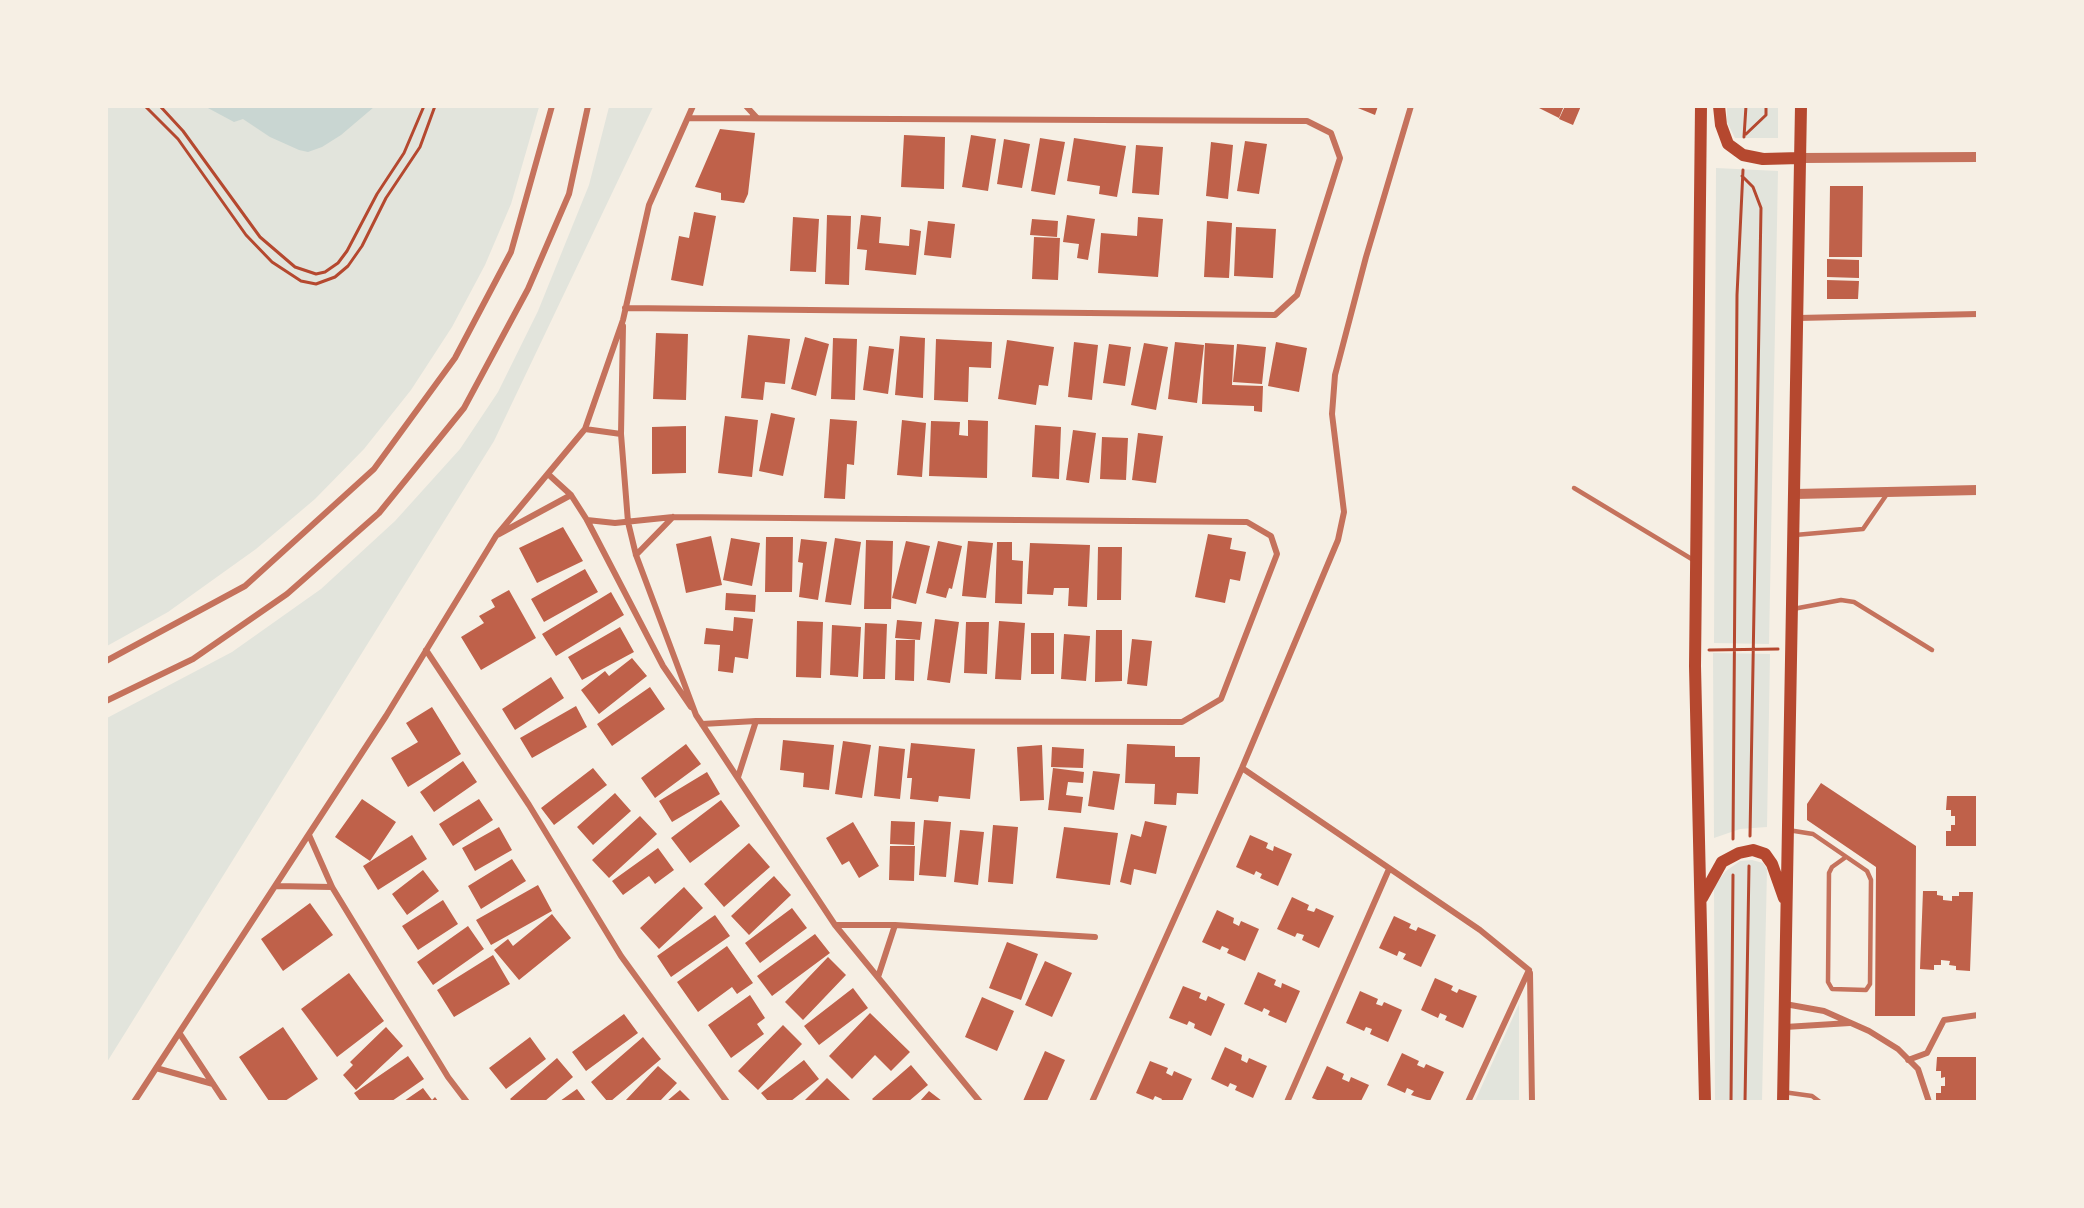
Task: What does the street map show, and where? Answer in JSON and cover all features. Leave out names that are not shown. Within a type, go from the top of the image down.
[{"type":"main road","points":[[1701,106],[1695,650],[1706,1101]]},
{"type":"main road","points":[[1719,106],[1728,144],[1743,154],[1764,159],[1800,158]]},
{"type":"main road","points":[[1783,1097],[1801,106]]},
{"type":"main road","points":[[1701,900],[1716,869],[1733,855],[1750,850],[1765,855],[1772,864],[1787,908]]},
{"type":"street","points":[[106,660],[244,586],[374,469],[455,358],[511,252],[552,106]]},
{"type":"street","points":[[106,701],[193,658],[286,594],[379,513],[393,496],[464,408],[528,289],[569,194],[588,106]]},
{"type":"street","points":[[693,106],[650,205],[625,308],[621,434],[628,522],[636,555],[696,715]]},
{"type":"street","points":[[746,106],[757,118]]},
{"type":"street","points":[[1092,1101],[1242,768],[1338,540],[1344,512],[1332,414],[1335,375],[1366,257],[1411,106]]},
{"type":"street","points":[[625,308],[1275,315],[1297,295],[1340,158],[1331,133],[1307,121],[688,118]]},
{"type":"street","points":[[1800,158],[1977,156]]},
{"type":"street","points":[[1798,318],[1977,314]]},
{"type":"street","points":[[134,1101],[309,835],[496,536],[585,429],[623,320]]},
{"type":"street","points":[[585,429],[621,434]]},
{"type":"street","points":[[548,474],[571,495],[587,520],[663,666],[835,925],[980,1101]]},
{"type":"street","points":[[1795,494],[1977,490]]},
{"type":"street","points":[[496,536],[571,495]]},
{"type":"street","points":[[636,555],[673,517]]},
{"type":"street","points":[[587,520],[605,523],[673,517],[1247,522],[1271,536],[1277,554],[1221,699],[1182,722],[702,724]]},
{"type":"street","points":[[426,651],[529,805],[621,956],[727,1101]]},
{"type":"street","points":[[738,777],[756,722]]},
{"type":"street","points":[[1242,768],[1480,930],[1529,970],[1532,1101]]},
{"type":"street","points":[[309,835],[332,887],[448,1077],[467,1101]]},
{"type":"street","points":[[1287,1101],[1389,869]]},
{"type":"street","points":[[276,886],[332,887]]},
{"type":"street","points":[[835,925],[895,925],[1095,937]]},
{"type":"street","points":[[878,977],[895,925]]},
{"type":"street","points":[[1468,1101],[1529,970]]},
{"type":"street","points":[[1785,1003],[1824,1011],[1851,1023],[1898,1050],[1918,1069],[1929,1101]]},
{"type":"street","points":[[1908,1060],[1927,1053],[1944,1020],[1977,1015]]},
{"type":"street","points":[[1785,1027],[1851,1023]]},
{"type":"street","points":[[180,1034],[225,1101]]},
{"type":"street","points":[[156,1068],[213,1084]]},
{"type":"lane","points":[[1574,488],[1696,562]]},
{"type":"lane","points":[[1794,535],[1863,529],[1888,492]]},
{"type":"lane","points":[[1792,609],[1841,600],[1854,602],[1932,650]]},
{"type":"lane","points":[[1788,830],[1813,834],[1867,872],[1871,880],[1870,984],[1866,990],[1832,989],[1828,982],[1829,873],[1832,867],[1846,858]]},
{"type":"lane","points":[[1783,1097],[1812,1096],[1820,1101]]},
{"type":"path","points":[[145,106],[178,139],[246,235],[272,262],[301,281],[316,284],[335,277],[348,266],[362,246],[386,198],[420,147],[435,106]]},
{"type":"path","points":[[160,106],[183,131],[260,237],[295,267],[316,274],[326,272],[338,263],[347,251],[372,203],[404,153],[424,106]]},
{"type":"path","points":[[1746,106],[1744,135],[1766,115],[1766,106]]},
{"type":"path","points":[[1731,1101],[1737,295],[1742,176],[1753,187],[1761,208],[1745,1101]]},
{"type":"path","points":[[1695,650],[1791,649]]},
{"type":"shaded area","points":[[107,107],[539,107],[511,204],[485,265],[452,327],[411,390],[364,449],[315,499],[256,549],[168,612],[107,646]]},
{"type":"shaded area","points":[[206,107],[374,107],[341,135],[322,147],[308,152],[270,137],[243,119],[234,122]]},
{"type":"shaded area","points":[[609,107],[653,107],[494,441],[107,1062],[107,718],[232,652],[321,589],[395,521],[460,449],[498,392],[538,311],[589,185]]},
{"type":"shaded area","points":[[1727,107],[1778,107],[1778,138],[1735,138],[1727,122]]},
{"type":"shaded area","points":[[1716,168],[1778,171],[1769,644],[1714,643]]},
{"type":"shaded area","points":[[1713,653],[1770,654],[1767,827],[1740,829],[1714,838]]},
{"type":"shaded area","points":[[1752,860],[1763,863],[1767,869],[1762,1101],[1715,1101],[1714,886],[1726,871],[1740,861]]},
{"type":"shaded area","points":[[1519,1004],[1519,1101],[1475,1101]]},
{"type":"building","points":[[1353,106],[1378,106],[1375,115]]},
{"type":"building","points":[[1535,106],[1564,106],[1559,118]]},
{"type":"building","points":[[1565,106],[1581,106],[1573,125],[1559,119]]},
{"type":"building","points":[[720,129],[755,133],[748,194],[744,203],[721,200],[721,193],[695,187]]},
{"type":"building","points":[[904,135],[945,137],[944,189],[901,187]]},
{"type":"building","points":[[971,135],[996,139],[988,191],[962,187]]},
{"type":"building","points":[[1040,138],[1065,142],[1055,195],[1031,191]]},
{"type":"building","points":[[1074,138],[1126,146],[1117,197],[1099,194],[1100,186],[1067,181]]},
{"type":"building","points":[[1004,139],[1030,144],[1022,188],[997,184]]},
{"type":"building","points":[[1245,141],[1267,144],[1259,194],[1237,191]]},
{"type":"building","points":[[1211,142],[1233,145],[1228,199],[1206,196]]},
{"type":"building","points":[[1136,145],[1163,147],[1159,195],[1132,193]]},
{"type":"building","points":[[1830,186],[1863,186],[1862,257],[1829,257]]},
{"type":"building","points":[[694,212],[716,216],[703,286],[671,280],[679,236],[689,238]]},
{"type":"building","points":[[827,215],[851,216],[849,285],[825,284]]},
{"type":"building","points":[[861,215],[881,217],[879,243],[909,246],[910,229],[921,231],[916,275],[865,270],[867,250],[857,249]]},
{"type":"building","points":[[1067,215],[1095,219],[1088,260],[1077,258],[1079,244],[1063,242]]},
{"type":"building","points":[[793,217],[819,219],[816,272],[790,271]]},
{"type":"building","points":[[1138,217],[1163,219],[1158,277],[1098,273],[1101,233],[1137,236]]},
{"type":"building","points":[[1032,219],[1058,221],[1057,237],[1030,235]]},
{"type":"building","points":[[928,221],[955,224],[951,258],[924,255]]},
{"type":"building","points":[[1207,221],[1232,223],[1229,278],[1204,277]]},
{"type":"building","points":[[1236,227],[1276,229],[1273,278],[1234,276]]},
{"type":"building","points":[[1034,237],[1060,238],[1058,280],[1032,279]]},
{"type":"building","points":[[1827,259],[1859,260],[1859,278],[1827,277]]},
{"type":"building","points":[[1827,280],[1859,281],[1858,299],[1827,299]]},
{"type":"building","points":[[656,333],[688,334],[686,400],[653,399]]},
{"type":"building","points":[[748,335],[790,339],[785,384],[765,382],[763,400],[741,398]]},
{"type":"building","points":[[900,336],[925,338],[923,398],[895,395]]},
{"type":"building","points":[[805,337],[829,344],[816,396],[791,389]]},
{"type":"building","points":[[833,338],[857,339],[855,400],[831,399]]},
{"type":"building","points":[[936,339],[992,342],[991,368],[969,367],[968,402],[934,400]]},
{"type":"building","points":[[1007,340],[1054,347],[1048,386],[1039,385],[1036,405],[998,399]]},
{"type":"building","points":[[1074,342],[1098,345],[1092,400],[1068,397]]},
{"type":"building","points":[[1175,342],[1204,345],[1197,403],[1168,399]]},
{"type":"building","points":[[1276,342],[1307,348],[1299,392],[1268,386]]},
{"type":"building","points":[[1144,343],[1168,347],[1156,410],[1131,405]]},
{"type":"building","points":[[1205,343],[1234,345],[1232,385],[1263,386],[1262,412],[1254,411],[1254,406],[1202,404]]},
{"type":"building","points":[[1109,344],[1131,347],[1125,386],[1103,383]]},
{"type":"building","points":[[1237,344],[1266,347],[1262,384],[1233,382]]},
{"type":"building","points":[[869,346],[894,349],[888,394],[863,390]]},
{"type":"building","points":[[771,413],[795,418],[783,476],[759,471]]},
{"type":"building","points":[[725,416],[758,420],[752,477],[718,473]]},
{"type":"building","points":[[830,419],[857,421],[854,465],[847,464],[845,499],[824,498]]},
{"type":"building","points":[[902,420],[926,423],[922,477],[897,475]]},
{"type":"building","points":[[968,420],[988,421],[987,478],[929,476],[931,421],[960,422],[959,435],[968,436]]},
{"type":"building","points":[[1035,425],[1061,427],[1059,479],[1032,477]]},
{"type":"building","points":[[686,426],[686,473],[652,474],[652,427]]},
{"type":"building","points":[[1073,430],[1096,433],[1089,483],[1066,480]]},
{"type":"building","points":[[1138,433],[1163,436],[1156,483],[1132,480]]},
{"type":"building","points":[[1102,437],[1128,438],[1126,480],[1100,479]]},
{"type":"building","points":[[563,527],[583,561],[537,583],[519,548]]},
{"type":"building","points":[[1208,534],[1232,538],[1230,549],[1246,552],[1240,581],[1230,579],[1225,603],[1195,597]]},
{"type":"building","points":[[711,536],[722,585],[686,593],[676,544]]},
{"type":"building","points":[[766,537],[793,537],[792,592],[765,592]]},
{"type":"building","points":[[731,538],[760,543],[752,586],[723,580]]},
{"type":"building","points":[[835,538],[861,542],[851,605],[825,602]]},
{"type":"building","points":[[801,539],[827,542],[818,600],[799,597],[803,563],[798,562]]},
{"type":"building","points":[[866,540],[893,541],[891,609],[864,609]]},
{"type":"building","points":[[906,541],[930,546],[916,604],[892,598]]},
{"type":"building","points":[[938,541],[962,546],[952,589],[949,588],[946,598],[926,593]]},
{"type":"building","points":[[968,541],[993,543],[986,598],[962,596]]},
{"type":"building","points":[[997,542],[1012,542],[1012,560],[1023,561],[1022,604],[995,603]]},
{"type":"building","points":[[1030,543],[1090,545],[1087,607],[1068,606],[1069,588],[1054,588],[1053,595],[1027,594]]},
{"type":"building","points":[[1098,547],[1122,547],[1121,600],[1097,600]]},
{"type":"building","points":[[585,569],[598,592],[544,622],[531,599]]},
{"type":"building","points":[[509,590],[536,638],[481,670],[461,637],[484,623],[479,616],[495,607],[491,600]]},
{"type":"building","points":[[611,592],[624,615],[556,656],[542,634]]},
{"type":"building","points":[[726,593],[756,595],[755,612],[725,610]]},
{"type":"building","points":[[734,617],[753,619],[748,659],[735,657],[733,673],[718,671],[720,645],[704,644],[706,628],[733,631]]},
{"type":"building","points":[[935,619],[959,622],[950,683],[927,680]]},
{"type":"building","points":[[897,620],[922,622],[920,640],[895,638]]},
{"type":"building","points":[[797,621],[823,622],[821,678],[796,677]]},
{"type":"building","points":[[999,621],[1025,623],[1021,680],[995,679]]},
{"type":"building","points":[[966,622],[989,622],[987,674],[964,673]]},
{"type":"building","points":[[865,623],[887,624],[885,679],[863,679]]},
{"type":"building","points":[[832,625],[861,627],[858,677],[830,675]]},
{"type":"building","points":[[620,627],[634,652],[582,680],[568,657]]},
{"type":"building","points":[[1096,630],[1122,630],[1122,681],[1095,682]]},
{"type":"building","points":[[1031,633],[1054,633],[1054,674],[1031,674]]},
{"type":"building","points":[[1064,634],[1090,636],[1086,681],[1061,679]]},
{"type":"building","points":[[1132,639],[1152,641],[1147,686],[1127,684]]},
{"type":"building","points":[[896,640],[915,640],[914,681],[895,680]]},
{"type":"building","points":[[632,658],[647,676],[599,714],[581,690],[605,671],[609,676]]},
{"type":"building","points":[[551,677],[564,698],[515,730],[502,709]]},
{"type":"building","points":[[650,687],[665,709],[612,746],[597,724]]},
{"type":"building","points":[[576,706],[587,727],[532,758],[520,738]]},
{"type":"building","points":[[432,707],[461,754],[408,787],[391,758],[418,742],[406,723]]},
{"type":"building","points":[[783,740],[834,745],[829,790],[803,787],[804,773],[780,770]]},
{"type":"building","points":[[843,741],[871,745],[862,798],[835,794]]},
{"type":"building","points":[[911,743],[975,749],[970,799],[939,796],[938,802],[910,799],[912,778],[907,778]]},
{"type":"building","points":[[686,744],[701,764],[655,798],[641,778]]},
{"type":"building","points":[[1127,744],[1175,746],[1175,757],[1200,757],[1198,794],[1177,793],[1176,805],[1154,804],[1155,784],[1125,783]]},
{"type":"building","points":[[1042,745],[1044,800],[1020,801],[1017,747]]},
{"type":"building","points":[[879,746],[905,749],[900,799],[874,796]]},
{"type":"building","points":[[1052,747],[1084,749],[1083,768],[1051,767]]},
{"type":"building","points":[[463,761],[477,782],[434,812],[420,792]]},
{"type":"building","points":[[593,768],[607,785],[554,825],[541,808]]},
{"type":"building","points":[[1053,768],[1084,772],[1083,783],[1068,782],[1066,795],[1083,797],[1081,813],[1048,810]]},
{"type":"building","points":[[1093,771],[1120,774],[1114,810],[1088,806]]},
{"type":"building","points":[[707,772],[720,794],[672,822],[659,801]]},
{"type":"building","points":[[1821,783],[1916,846],[1915,1016],[1875,1016],[1876,867],[1807,820],[1807,804]]},
{"type":"building","points":[[615,793],[631,811],[593,845],[577,827]]},
{"type":"building","points":[[1947,796],[1977,796],[1977,846],[1946,846],[1946,831],[1951,831],[1951,825],[1955,825],[1955,816],[1951,816],[1951,810],[1946,810]]},
{"type":"building","points":[[362,799],[396,822],[370,861],[335,837]]},
{"type":"building","points":[[479,799],[493,820],[453,846],[439,824]]},
{"type":"building","points":[[721,800],[740,826],[690,863],[671,838]]},
{"type":"building","points":[[640,816],[657,834],[609,878],[592,860]]},
{"type":"building","points":[[924,820],[951,822],[946,877],[919,875]]},
{"type":"building","points":[[891,821],[915,822],[914,845],[890,844]]},
{"type":"building","points":[[1145,821],[1167,826],[1156,874],[1134,869],[1131,885],[1120,882],[1131,834],[1141,837]]},
{"type":"building","points":[[853,822],[879,866],[859,878],[849,861],[842,865],[826,838]]},
{"type":"building","points":[[993,825],[1018,827],[1013,884],[988,882]]},
{"type":"building","points":[[499,827],[512,850],[475,871],[462,848]]},
{"type":"building","points":[[1064,827],[1118,833],[1110,885],[1056,878]]},
{"type":"building","points":[[960,830],[984,832],[978,885],[954,882]]},
{"type":"building","points":[[412,835],[427,859],[378,890],[363,866]]},
{"type":"building","points":[[1250,835],[1268,843],[1266,848],[1273,851],[1274,846],[1292,854],[1278,886],[1260,878],[1262,874],[1256,871],[1254,875],[1236,867]]},
{"type":"building","points":[[749,843],[770,867],[724,907],[704,884]]},
{"type":"building","points":[[890,846],[915,846],[914,881],[889,880]]},
{"type":"building","points":[[658,848],[674,870],[655,884],[649,876],[623,895],[612,881]]},
{"type":"building","points":[[512,859],[526,881],[481,909],[468,886]]},
{"type":"building","points":[[423,870],[439,891],[407,915],[392,894]]},
{"type":"building","points":[[774,876],[791,895],[749,935],[731,916]]},
{"type":"building","points":[[538,885],[552,911],[491,945],[476,920]]},
{"type":"building","points":[[684,887],[703,908],[659,949],[640,928]]},
{"type":"building","points":[[1923,891],[1937,891],[1937,895],[1943,896],[1943,900],[1952,901],[1952,896],[1959,896],[1959,892],[1973,892],[1970,971],[1956,970],[1956,966],[1949,965],[1950,961],[1941,960],[1941,965],[1934,965],[1934,970],[1920,969]]},
{"type":"building","points":[[1292,897],[1309,905],[1307,910],[1314,912],[1316,908],[1334,916],[1319,948],[1302,940],[1304,935],[1297,933],[1295,937],[1277,929]]},
{"type":"building","points":[[443,900],[458,924],[418,950],[402,926]]},
{"type":"building","points":[[310,903],[333,935],[283,971],[261,939]]},
{"type":"building","points":[[792,908],[807,928],[760,963],[745,943]]},
{"type":"building","points":[[1217,910],[1234,918],[1233,923],[1239,926],[1241,921],[1259,929],[1245,961],[1227,953],[1229,949],[1222,946],[1220,950],[1202,942]]},
{"type":"building","points":[[552,914],[571,938],[519,980],[494,950],[508,939],[513,946]]},
{"type":"building","points":[[715,915],[730,936],[671,977],[657,956]]},
{"type":"building","points":[[1394,916],[1411,924],[1409,928],[1416,931],[1418,927],[1436,935],[1421,967],[1403,959],[1406,954],[1399,951],[1397,956],[1379,948]]},
{"type":"building","points":[[468,926],[484,949],[433,985],[417,962]]},
{"type":"building","points":[[815,934],[830,953],[772,996],[757,976]]},
{"type":"building","points":[[1007,942],[1038,954],[1021,1000],[989,988]]},
{"type":"building","points":[[727,946],[753,983],[737,994],[732,987],[698,1012],[677,982]]},
{"type":"building","points":[[493,955],[510,984],[454,1017],[437,990]]},
{"type":"building","points":[[828,957],[846,975],[803,1020],[785,1002]]},
{"type":"building","points":[[1045,961],[1072,973],[1052,1017],[1025,1005]]},
{"type":"building","points":[[1258,972],[1276,980],[1274,985],[1281,988],[1282,983],[1300,991],[1286,1023],[1268,1015],[1270,1011],[1264,1008],[1262,1012],[1244,1004]]},
{"type":"building","points":[[349,973],[384,1021],[337,1057],[301,1009]]},
{"type":"building","points":[[1435,978],[1453,986],[1451,990],[1457,993],[1459,989],[1477,996],[1463,1028],[1445,1020],[1447,1016],[1440,1013],[1438,1018],[1421,1010]]},
{"type":"building","points":[[1183,986],[1201,993],[1199,998],[1206,1001],[1208,996],[1225,1004],[1211,1036],[1194,1028],[1195,1024],[1189,1021],[1187,1025],[1169,1018]]},
{"type":"building","points":[[853,988],[868,1008],[819,1045],[804,1026]]},
{"type":"building","points":[[1360,991],[1378,999],[1376,1004],[1382,1006],[1384,1002],[1402,1010],[1388,1042],[1370,1034],[1372,1029],[1366,1027],[1364,1031],[1346,1023]]},
{"type":"building","points":[[750,995],[765,1018],[757,1024],[764,1034],[731,1058],[708,1025]]},
{"type":"building","points":[[982,997],[1014,1011],[997,1051],[965,1037]]},
{"type":"building","points":[[870,1013],[910,1052],[891,1071],[875,1055],[852,1079],[829,1056]]},
{"type":"building","points":[[624,1014],[638,1033],[586,1071],[572,1052]]},
{"type":"building","points":[[783,1025],[802,1044],[758,1090],[738,1071]]},
{"type":"building","points":[[283,1027],[318,1079],[285,1101],[269,1101],[239,1057]]},
{"type":"building","points":[[386,1027],[403,1046],[356,1090],[343,1075],[353,1065],[350,1062]]},
{"type":"building","points":[[530,1037],[546,1059],[506,1089],[489,1068]]},
{"type":"building","points":[[643,1037],[661,1059],[611,1101],[607,1101],[591,1082]]},
{"type":"building","points":[[1225,1047],[1242,1055],[1241,1060],[1247,1063],[1249,1058],[1267,1066],[1253,1098],[1235,1090],[1237,1086],[1230,1083],[1228,1087],[1211,1079]]},
{"type":"building","points":[[1045,1051],[1065,1060],[1047,1101],[1023,1101]]},
{"type":"building","points":[[1402,1053],[1419,1061],[1417,1065],[1424,1068],[1426,1064],[1444,1072],[1430,1101],[1411,1095],[1414,1091],[1407,1088],[1405,1093],[1387,1085]]},
{"type":"building","points":[[408,1056],[424,1079],[392,1101],[360,1101],[354,1093]]},
{"type":"building","points":[[1937,1057],[1977,1057],[1977,1101],[1936,1101],[1936,1093],[1941,1093],[1941,1086],[1945,1086],[1945,1077],[1941,1078],[1941,1071],[1936,1071]]},
{"type":"building","points":[[557,1058],[573,1077],[545,1101],[512,1101],[510,1099]]},
{"type":"building","points":[[804,1060],[819,1079],[791,1101],[768,1101],[761,1093]]},
{"type":"building","points":[[1150,1061],[1168,1068],[1166,1073],[1172,1076],[1174,1071],[1192,1079],[1182,1101],[1161,1101],[1162,1099],[1155,1096],[1153,1100],[1136,1093]]},
{"type":"building","points":[[911,1065],[928,1085],[909,1101],[874,1101],[872,1099]]},
{"type":"building","points":[[658,1066],[677,1083],[660,1101],[625,1101]]},
{"type":"building","points":[[1327,1066],[1344,1074],[1342,1079],[1349,1082],[1351,1077],[1369,1085],[1361,1101],[1320,1101],[1312,1098]]},
{"type":"building","points":[[827,1078],[851,1101],[804,1101]]},
{"type":"building","points":[[423,1088],[432,1100],[435,1097],[438,1101],[404,1101]]},
{"type":"building","points":[[577,1089],[586,1101],[560,1101]]},
{"type":"building","points":[[680,1090],[691,1101],[667,1101]]},
{"type":"building","points":[[929,1091],[942,1101],[920,1101]]}]
